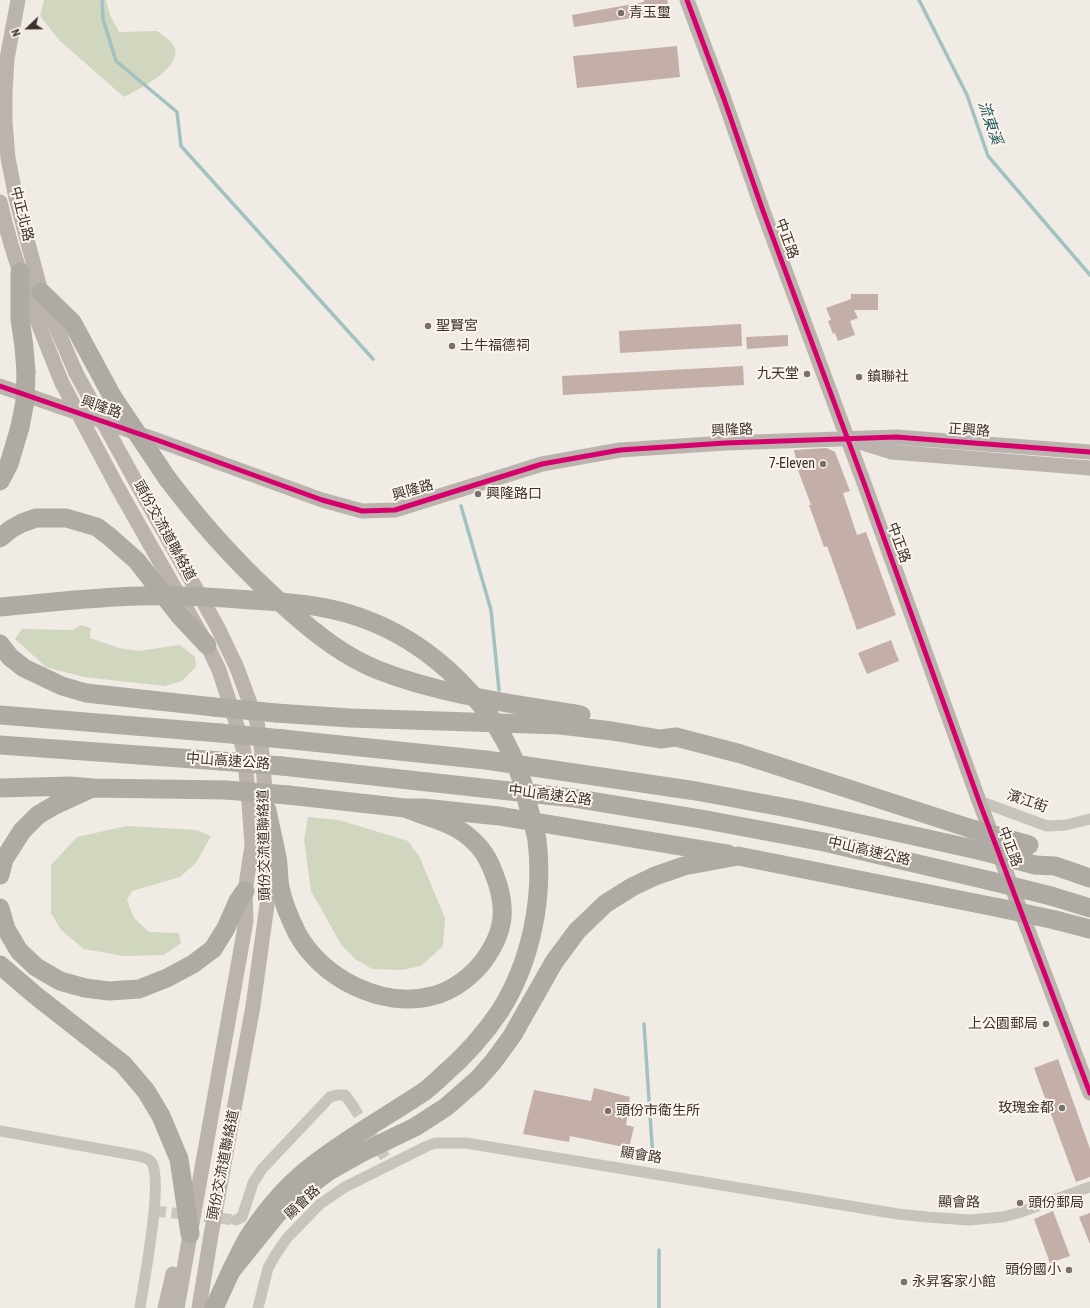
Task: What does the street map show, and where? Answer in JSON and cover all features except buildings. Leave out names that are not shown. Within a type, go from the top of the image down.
[{"type":"highway","points":[[0,481],[9,464],[20,427],[25,401],[26,372],[20,319],[20,272]]},
{"type":"highway","points":[[41,292],[72,322],[112,396],[167,478],[191,510],[225,549],[259,584],[310,628],[342,650],[377,669],[428,685],[493,701],[598,718],[660,730],[676,737],[741,754],[972,829],[1029,845],[1056,866]]},
{"type":"highway","points":[[0,538],[11,529],[36,518],[66,518],[97,527],[137,561],[179,615],[207,646]]},
{"type":"highway","points":[[0,607],[92,598],[197,596],[285,602],[336,610],[361,618],[409,640],[454,675],[492,720],[507,746],[522,779],[537,838],[539,866],[538,896],[534,923],[526,954],[514,986],[500,1012],[464,1057],[427,1089],[315,1163],[280,1195],[249,1235],[214,1308]]},
{"type":"highway","points":[[0,644],[10,657],[24,668],[62,686],[86,693],[276,713],[350,718],[560,725],[612,731],[660,739],[676,737]]},
{"type":"highway","name":"中山高速公路","points":[[0,715],[283,739],[486,760],[595,775],[793,808],[982,851],[1035,865],[1056,866],[1090,878]]},
{"type":"highway","name":"中山高速公路","points":[[0,745],[282,766],[573,798],[700,819],[824,842],[991,881],[1051,896],[1090,908]]},
{"type":"highway","points":[[0,788],[70,786],[93,788],[226,790],[499,816],[716,851],[1000,908],[1090,929]]},
{"type":"highway","points":[[0,875],[4,859],[22,831],[38,815],[93,788]]},
{"type":"highway","points":[[267,810],[277,859],[280,887],[289,915],[297,933],[307,948],[324,966],[341,980],[371,994],[405,999],[433,996],[458,985],[479,968],[494,946],[503,918],[501,896],[494,873],[483,850],[467,835],[448,825],[405,808]]},
{"type":"highway","points":[[231,1271],[277,1214],[312,1184],[345,1162],[415,1127],[446,1107],[477,1080],[493,1062],[512,1036],[554,962],[577,931],[605,904],[632,887],[656,876],[684,866],[738,856]]},
{"type":"highway","points":[[0,908],[6,929],[20,951],[36,967],[60,981],[85,988],[109,991],[139,989],[167,978],[193,964],[213,949],[226,928],[238,901],[245,890]]},
{"type":"highway","points":[[0,965],[47,1005],[123,1064],[146,1091],[161,1116],[179,1159],[190,1234]]},
{"type":"main road","name":"中正北路","points":[[18,0],[7,59],[5,122],[8,158],[16,198],[41,292],[76,373]]},
{"type":"main road","name":"中正路","points":[[687,0],[979,801],[1090,1092]]},
{"type":"main road","name":"中正北路","points":[[0,202],[20,272],[37,322],[62,383]]},
{"type":"main road","name":"頭份交流道聯絡道","points":[[76,373],[218,628],[237,668],[257,722],[262,754],[267,810],[267,905],[253,1006],[199,1308]]},
{"type":"main road","name":"頭份交流道聯絡道","points":[[62,383],[118,488],[219,670],[244,752],[252,846],[245,890],[246,921],[177,1308]]},
{"type":"main road","name":"興隆路","points":[[0,386],[145,436],[322,500],[362,511],[395,510],[542,464],[620,450],[725,443],[847,439]]},
{"type":"main road","name":"正興路","points":[[847,439],[896,438],[1090,452]]},
{"type":"main road","name":"正興路","points":[[847,439],[892,452],[1090,468]]},
{"type":"main road","points":[[165,1308],[180,1245],[190,1234]]},
{"type":"street","name":"濱江街","points":[[979,801],[1047,826],[1066,825],[1090,819]]},
{"type":"street","points":[[236,1220],[242,1217],[253,1183],[262,1169],[330,1097],[345,1095],[353,1106]]},
{"type":"street","points":[[0,1131],[149,1159],[153,1165],[155,1178],[155,1211],[140,1308]]},
{"type":"street","name":"顯會路","points":[[258,1308],[268,1268],[276,1254],[288,1238],[320,1204],[345,1187],[396,1161],[436,1143],[466,1143],[891,1212],[969,1220],[1003,1217],[1018,1213],[1090,1187]]},
{"type":"green space","points":[[44,0],[106,0],[110,15],[119,32],[157,31],[173,44],[175,54],[173,62],[167,69],[149,83],[124,97],[60,41],[40,16]]},
{"type":"green space","points":[[81,625],[91,628],[90,638],[119,648],[138,651],[180,645],[195,657],[196,667],[182,681],[164,686],[84,677],[46,667],[15,639],[22,629],[72,630]]},
{"type":"green space","points":[[308,817],[339,820],[408,841],[419,856],[445,918],[443,946],[421,966],[402,970],[372,969],[355,959],[341,944],[311,891],[304,840]]},
{"type":"green space","points":[[127,826],[196,830],[211,836],[196,863],[180,877],[132,891],[127,900],[134,918],[149,932],[179,933],[181,943],[164,955],[124,956],[84,949],[61,930],[51,913],[51,865],[77,837]]},
{"type":"waterway","points":[[102,0],[103,19],[116,61],[177,112],[181,146],[373,359]]},
{"type":"waterway","name":"流東溪","points":[[919,0],[967,95],[988,156],[1090,275]]},
{"type":"waterway","points":[[461,506],[491,610],[499,690]]},
{"type":"waterway","points":[[644,1024],[653,1160]]},
{"type":"waterway","points":[[659,1250],[659,1308]]},
{"type":"tunnel","points":[[353,1106],[389,1164]]},
{"type":"tunnel","points":[[155,1211],[236,1220]]},
{"type":"cycle path","points":[[687,0],[979,801],[1090,1093]]},
{"type":"cycle path","points":[[0,386],[157,440],[322,500],[362,511],[395,510],[542,464],[620,450],[725,443],[896,437],[1090,452]]},
{"type":"place","name":"青玉璽","points":[[621,13]]},
{"type":"place","name":"聖賢宮","points":[[428,326]]},
{"type":"place","name":"土牛福德祠","points":[[452,346]]},
{"type":"place","name":"九天堂","points":[[807,374]]},
{"type":"place","name":"鎮聯社","points":[[859,377]]},
{"type":"place","name":"7-Eleven","points":[[823,464]]},
{"type":"place","name":"興隆路口","points":[[478,494]]},
{"type":"place","name":"上公園郵局","points":[[1046,1024]]},
{"type":"place","name":"玫瑰金都","points":[[1062,1108]]},
{"type":"place","name":"頭份市衛生所","points":[[608,1111]]},
{"type":"place","name":"頭份郵局","points":[[1020,1203]]},
{"type":"place","name":"頭份國小","points":[[1069,1270]]},
{"type":"place","name":"永昇客家小館","points":[[904,1282]]}]
